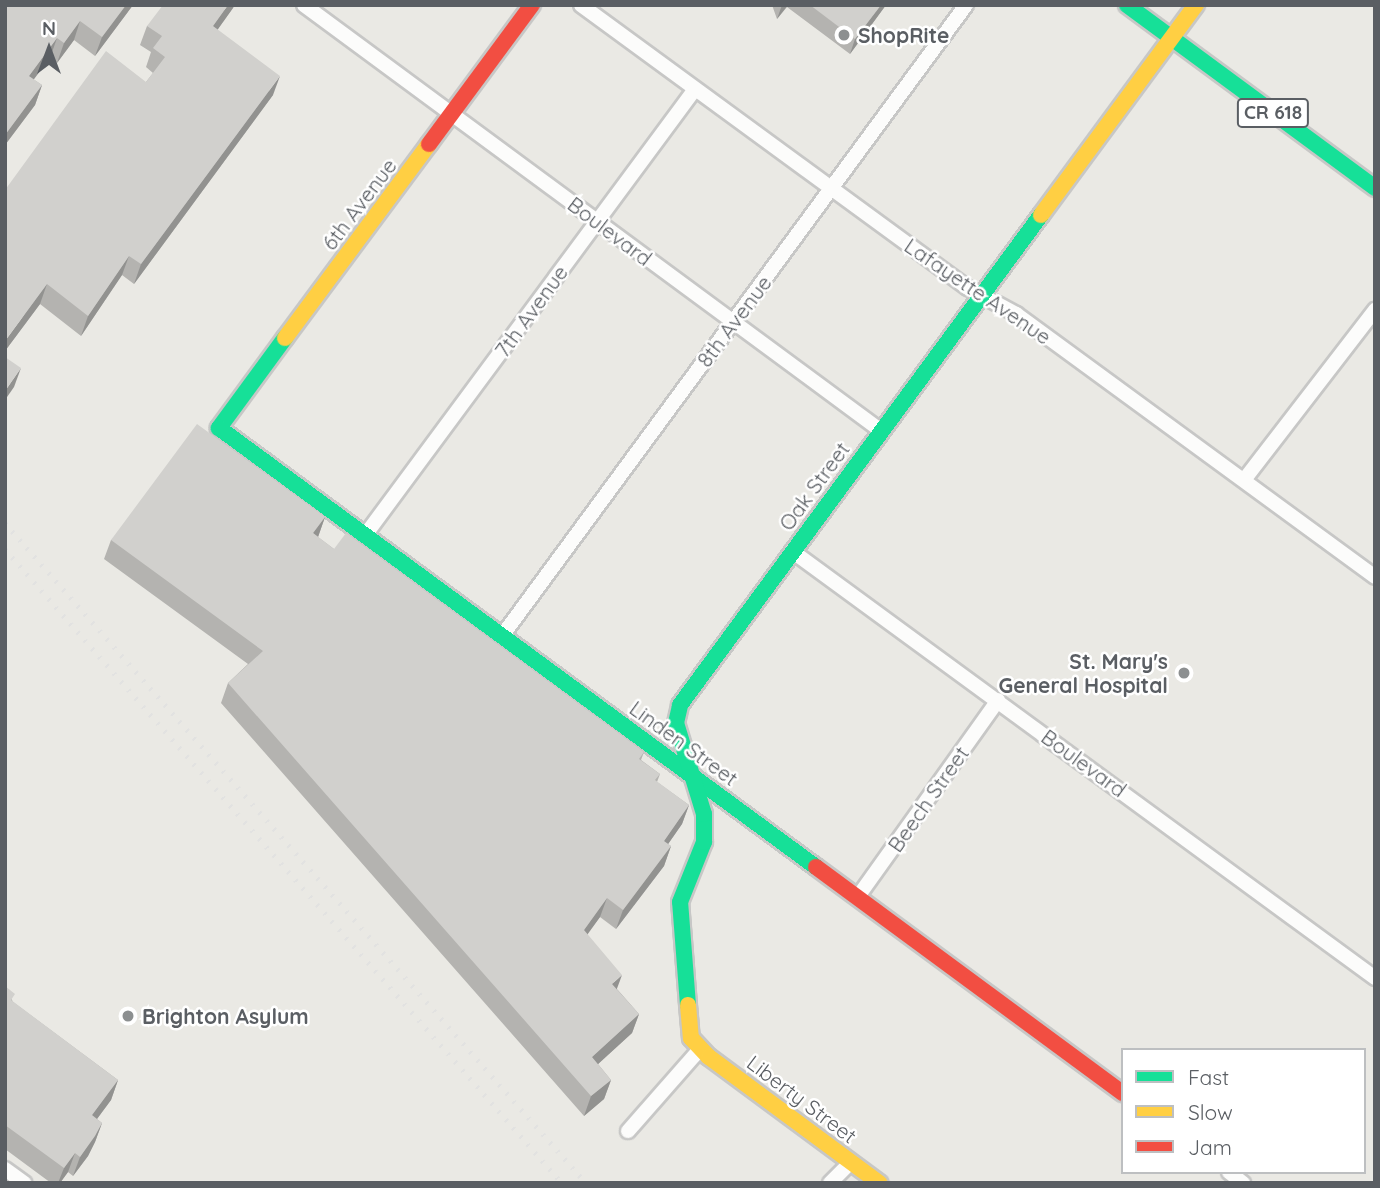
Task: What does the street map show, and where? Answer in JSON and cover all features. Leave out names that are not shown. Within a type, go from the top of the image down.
[{"type":"street","name":"Boulevard","points":[[304,5],[880,430]]},
{"type":"street","name":"6th Avenue","points":[[219,428],[532,5]]},
{"type":"street","name":"Lafayette Avenue","points":[[581,5],[982,296],[1016,314],[1375,577]]},
{"type":"street","name":"8th Avenue","points":[[502,636],[966,5]]},
{"type":"street","name":"CR 618","points":[[1127,5],[1375,188]]},
{"type":"street","name":"Oak Street","points":[[700,1049],[691,1038],[687,1019],[679,935],[680,902],[704,842],[704,814],[676,723],[680,705],[880,430],[1196,5]]},
{"type":"street","name":"7th Avenue","points":[[366,534],[695,89]]},
{"type":"street","points":[[1244,480],[1375,310]]},
{"type":"street","name":"Linden Street","points":[[219,428],[1121,1092]]},
{"type":"street","name":"Boulevard","points":[[792,551],[998,699],[1375,978]]},
{"type":"street","name":"Beech Street","points":[[857,898],[998,699]]},
{"type":"street","points":[[628,1130],[700,1049]]},
{"type":"street","name":"Liberty Street","points":[[700,1049],[878,1183]]},
{"type":"street","points":[[830,1183],[851,1161]]},
{"type":"street","points":[[5,1169],[24,1183]]},
{"type":"building","points":[[5,5],[126,5],[102,37],[80,21],[64,43],[57,38],[29,76],[42,85],[5,135]]},
{"type":"building","points":[[163,5],[228,5],[213,26],[280,76],[141,264],[129,256],[88,316],[47,284],[5,341],[5,190],[106,51],[146,82],[165,57],[153,48],[162,36],[147,26]]},
{"type":"building","points":[[810,5],[881,5],[855,39]]},
{"type":"building","points":[[5,357],[21,368],[5,391]]},
{"type":"building","points":[[197,424],[325,517],[313,533],[334,549],[346,533],[644,752],[639,759],[660,774],[655,780],[689,805],[664,841],[671,846],[623,910],[607,898],[584,930],[622,975],[612,984],[639,1014],[592,1057],[611,1080],[591,1096],[228,683],[263,651],[111,540]]},
{"type":"building","points":[[5,986],[15,994],[11,1000],[118,1080],[92,1115],[102,1123],[95,1136],[80,1157],[75,1153],[64,1168],[5,1125]]},
{"type":"railway","points":[[5,523],[586,1183]]},
{"type":"railway","points":[[5,549],[562,1183]]},
{"type":"traffic: fast","points":[[1127,5],[1375,188]]},
{"type":"traffic: fast","points":[[688,1005],[680,902],[704,842],[704,814],[676,723],[680,705],[1041,215]]},
{"type":"traffic: fast","points":[[285,338],[219,428],[816,867]]},
{"type":"traffic: slow","points":[[1041,215],[1196,5]]},
{"type":"traffic: slow","points":[[285,338],[429,144]]},
{"type":"traffic: slow","points":[[688,1005],[691,1038],[709,1057],[879,1183]]},
{"type":"traffic: jam","points":[[429,144],[532,5]]},
{"type":"traffic: jam","points":[[816,867],[1121,1092]]},
{"type":"place","name":"ShopRite","points":[[844,35]]},
{"type":"place","name":"St. Mary's General Hospital","points":[[1184,673]]},
{"type":"place","name":"Brighton Asylum","points":[[128,1016]]}]
